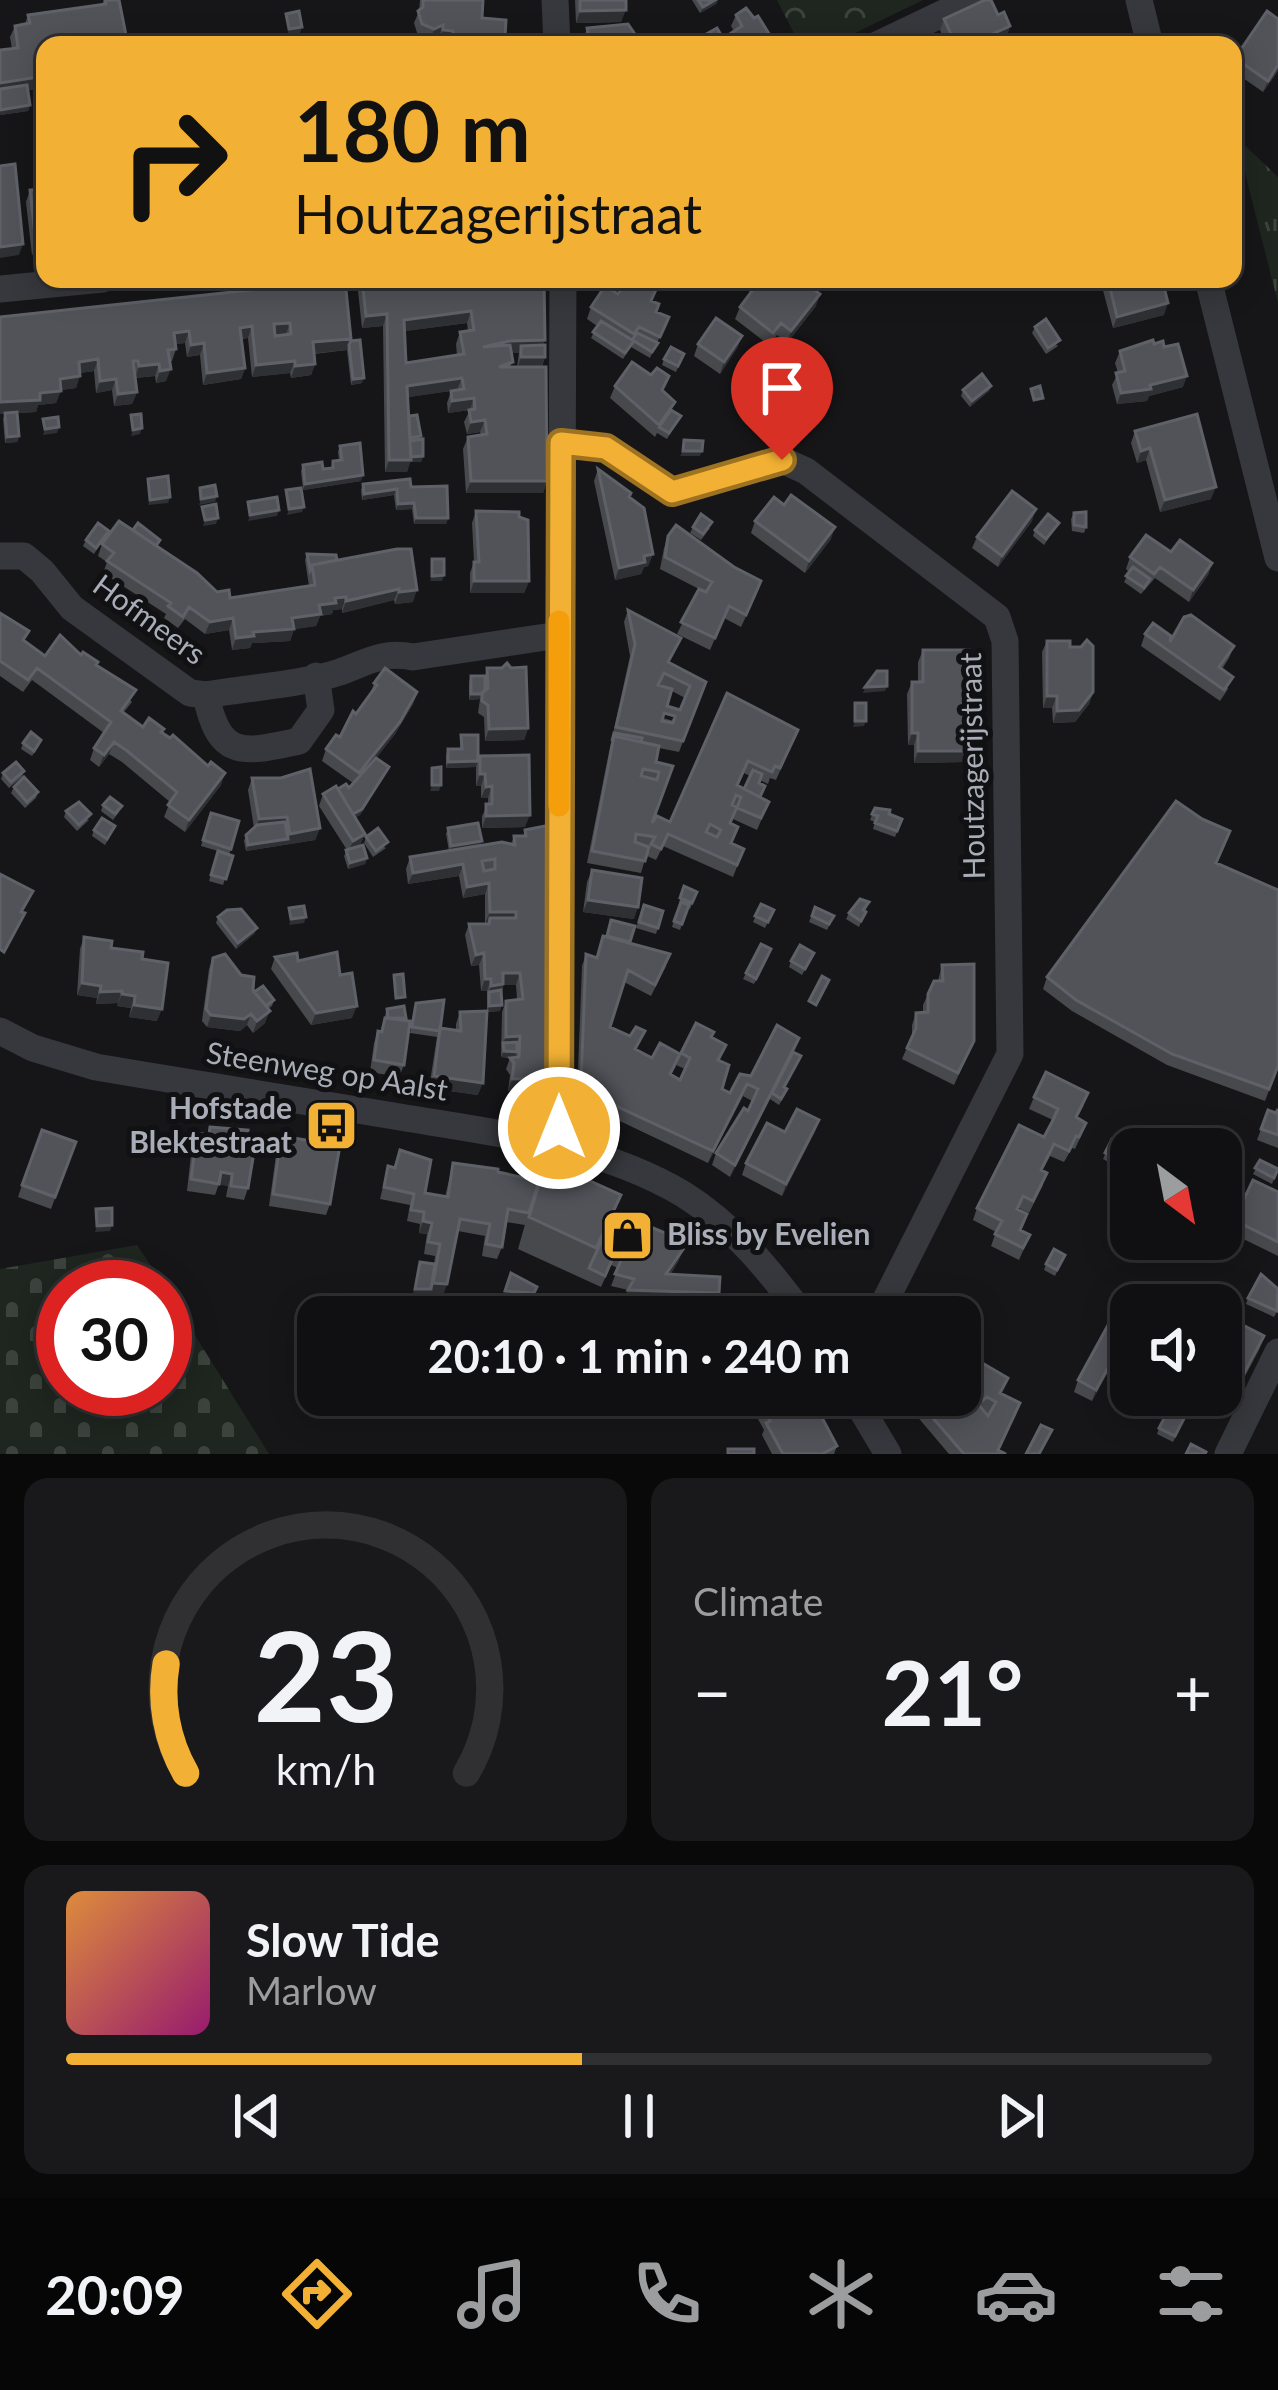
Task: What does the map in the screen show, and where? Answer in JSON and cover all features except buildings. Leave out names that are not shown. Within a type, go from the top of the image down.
[{"type":"street","points":[[555,0],[557,36]]},
{"type":"street","points":[[896,36],[971,0]]},
{"type":"street","points":[[1139,0],[1148,36]]},
{"type":"street","points":[[0,289],[36,286]]},
{"type":"street","points":[[559,1144],[563,288]]},
{"type":"street","points":[[1210,288],[1278,559]]},
{"type":"street","name":"Houtzagerijstraat","points":[[561,443],[606,448],[672,492],[782,460],[806,471],[997,616],[1005,641],[1010,1054],[888,1296]]},
{"type":"street","name":"Hofmeers","points":[[0,556],[23,556],[72,608],[190,693],[206,695],[316,676],[393,653],[413,657],[559,635]]},
{"type":"street","name":"Hofmeers","points":[[206,695],[213,728],[226,743],[247,752],[299,741],[321,710],[316,676]]},
{"type":"street","name":"Steenweg op Aalst","points":[[0,1031],[47,1053],[96,1067],[559,1144],[635,1169],[686,1196],[752,1251],[787,1296]]},
{"type":"street","points":[[1228,1454],[1278,1352]]},
{"type":"street","points":[[865,1416],[888,1454]]},
{"type":"green space","points":[[777,0],[923,0],[849,36],[795,36]]},
{"type":"green space","points":[[1242,143],[1278,177],[1278,303],[1242,161]]},
{"type":"green space","points":[[137,1245],[147,1260],[51,1260]]},
{"type":"green space","points":[[36,1263],[36,1416],[192,1416],[192,1330],[269,1454],[0,1454],[0,1269]]},
{"type":"slow traffic","points":[[559,621],[559,806]]},
{"type":"place","name":"Hofstade Blektestraat","points":[[331,1126]]},
{"type":"place","name":"Bliss by Evelien","points":[[628,1235]]},
{"type":"route","points":[[559,1128],[561,443],[606,448],[672,492],[782,460]]}]
